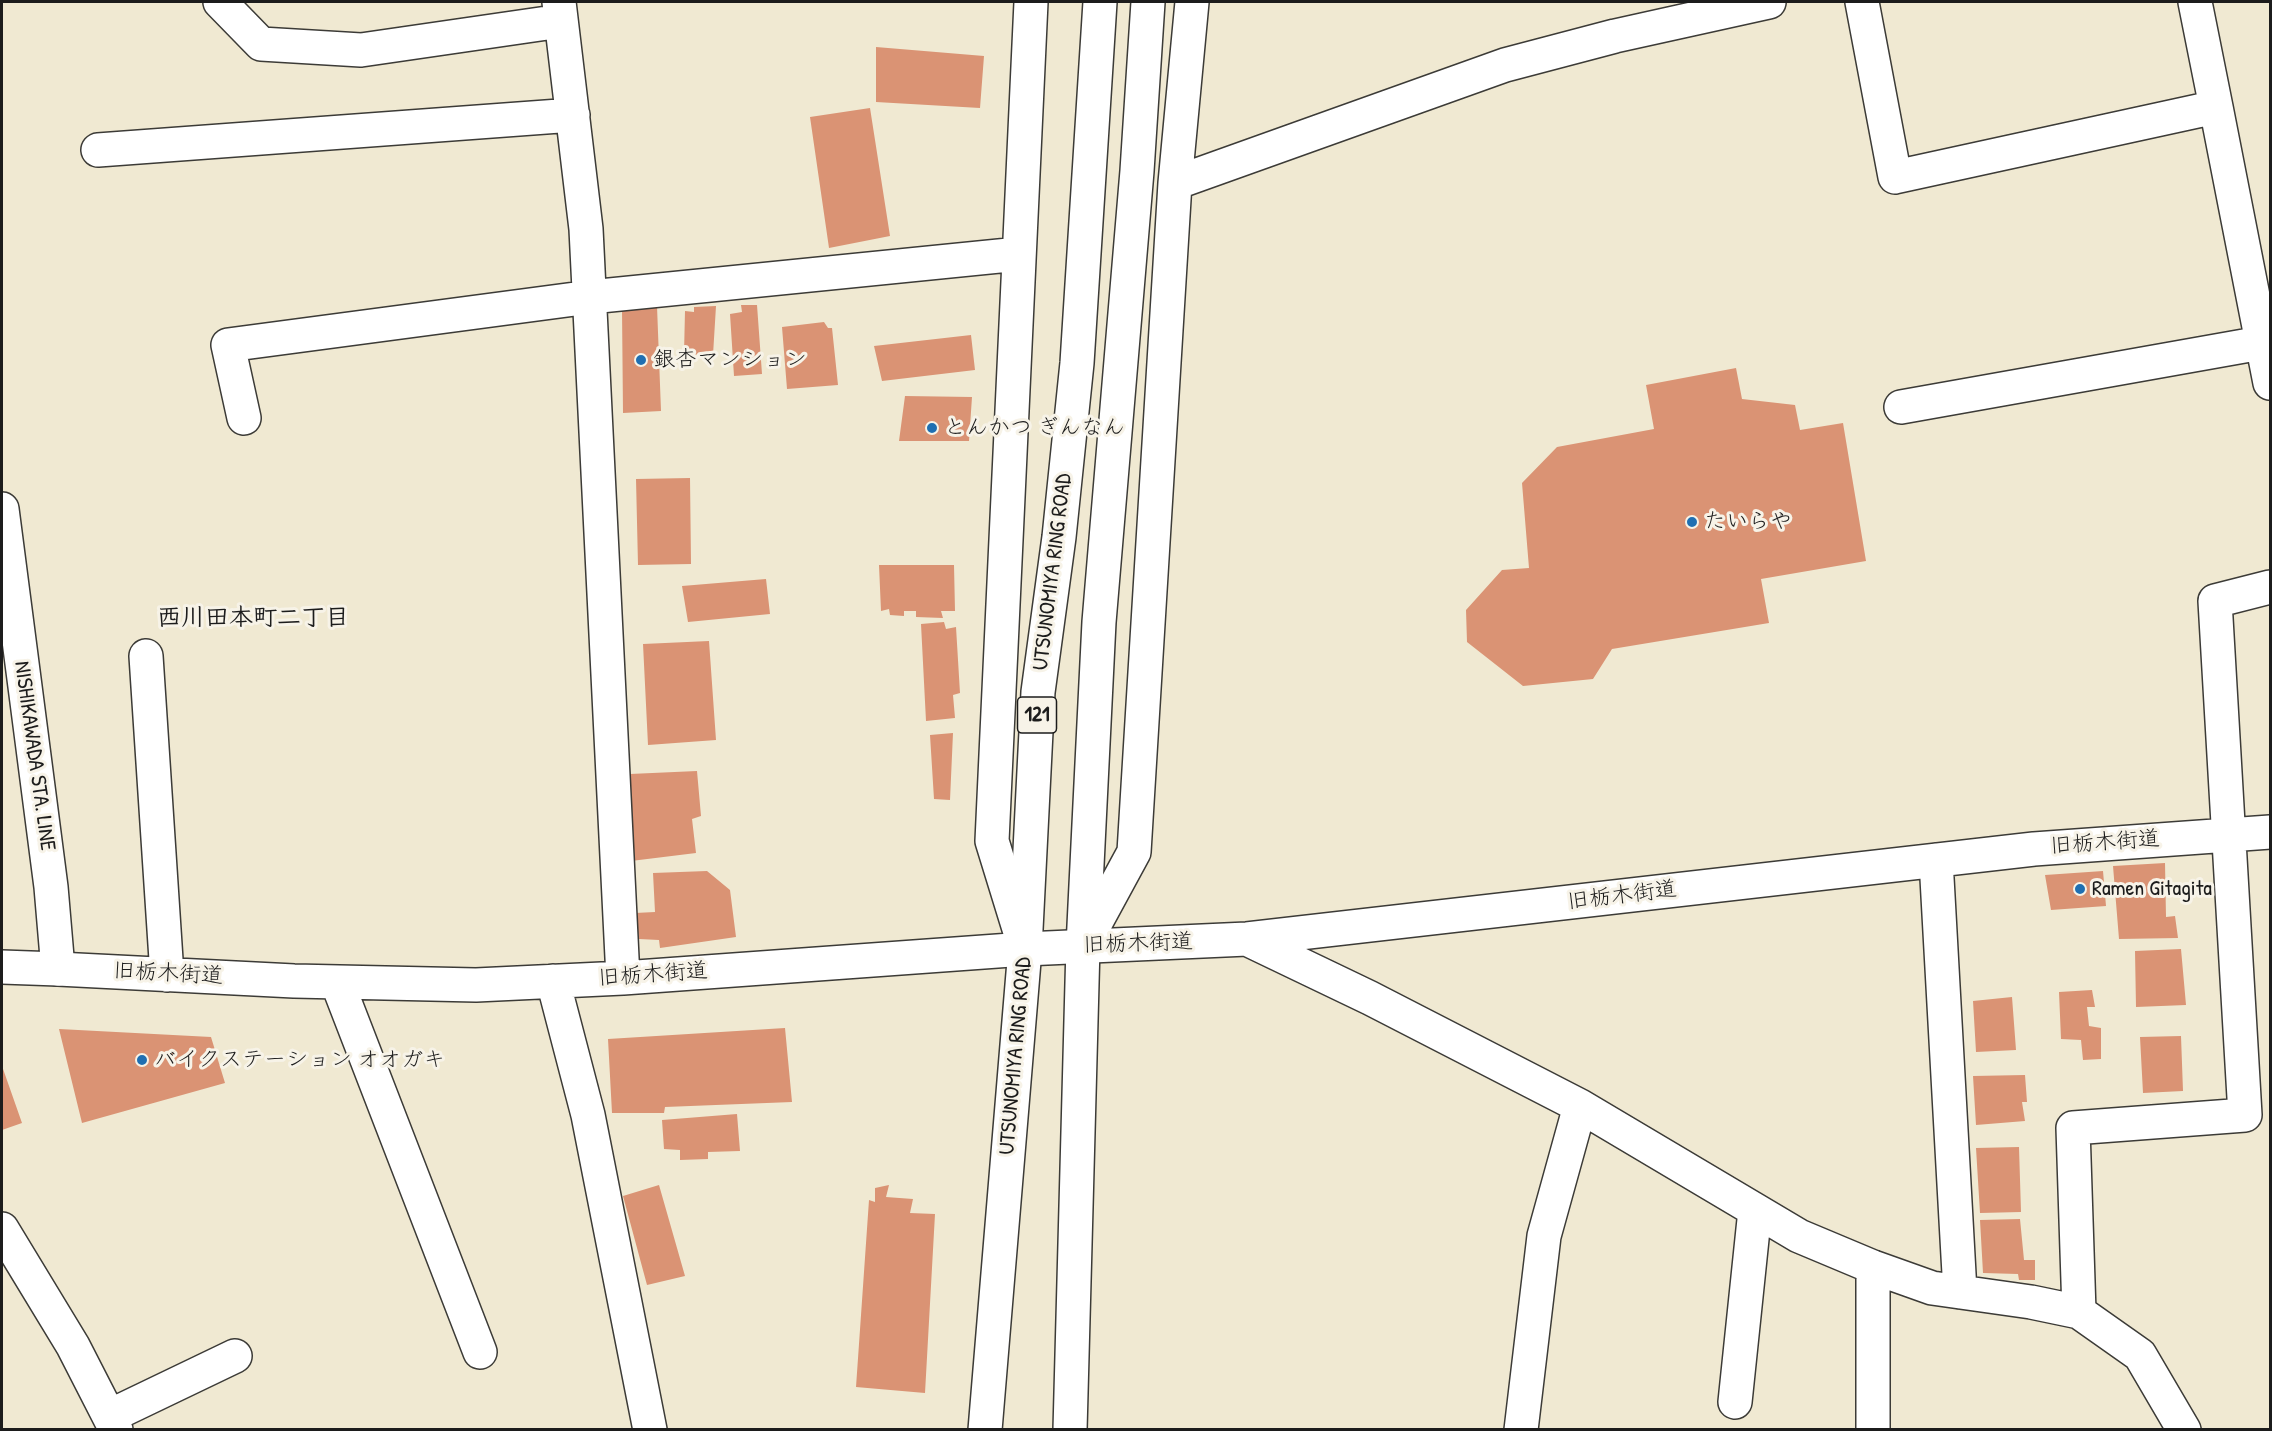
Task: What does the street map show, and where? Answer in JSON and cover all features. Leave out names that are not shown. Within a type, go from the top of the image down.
[{"type":"main road","points":[[220,2],[261,44],[361,50],[560,11],[586,229],[623,978]]},
{"type":"main road","points":[[1025,949],[992,841],[1031,2]]},
{"type":"main road","name":"UTSUNOMIYA RING ROAD","points":[[985,1430],[1025,949],[1038,692],[1059,537],[1077,363],[1100,2]]},
{"type":"main road","name":"UTSUNOMIYA RING ROAD","points":[[1070,1430],[1083,946],[1099,622],[1136,183],[1148,2]]},
{"type":"main road","points":[[1083,946],[1134,852],[1175,183],[1192,2]]},
{"type":"main road","points":[[1175,183],[1505,65],[1615,36],[1769,2]]},
{"type":"main road","points":[[1862,2],[1895,177],[2216,107]]},
{"type":"main road","points":[[2195,2],[2261,343],[2271,383]]},
{"type":"main road","points":[[98,150],[573,115]]},
{"type":"main road","points":[[244,418],[228,345],[590,297],[1019,254]]},
{"type":"main road","points":[[1901,407],[2261,343]]},
{"type":"main road","name":"NISHIKAWADA STA. LINE","points":[[2,509],[51,887],[58,969]]},
{"type":"main road","points":[[2079,1312],[2073,1128],[2245,1115],[2215,601],[2271,587]]},
{"type":"main road","points":[[146,656],[167,975]]},
{"type":"main road","name":"旧栃木街道","points":[[2,967],[337,982],[476,985],[623,978],[1025,949],[1247,939],[2034,849],[2271,832]]},
{"type":"main road","points":[[1936,860],[1959,1292]]},
{"type":"main road","points":[[1247,939],[1370,998],[1580,1106],[1799,1236],[1873,1268],[1932,1288],[2079,1312],[2140,1355],[2184,1430]]},
{"type":"main road","points":[[553,981],[588,1115],[650,1430]]},
{"type":"main road","points":[[337,982],[480,1352]]},
{"type":"main road","points":[[1521,1430],[1544,1236],[1580,1106]]},
{"type":"main road","points":[[1735,1402],[1755,1210]]},
{"type":"main road","points":[[2,1229],[73,1346],[113,1423],[235,1356]]},
{"type":"main road","points":[[1873,1268],[1873,1430]]},
{"type":"building","points":[[876,47],[984,56],[980,108],[876,102]]},
{"type":"building","points":[[870,108],[890,236],[829,248],[810,117]]},
{"type":"building","points":[[741,305],[757,305],[762,374],[734,376],[730,314],[742,312]]},
{"type":"building","name":"銀杏マンション","points":[[657,306],[661,411],[623,413],[622,309]]},
{"type":"building","points":[[716,306],[713,355],[684,354],[685,311],[694,312],[694,307]]},
{"type":"building","points":[[824,322],[828,328],[832,328],[838,385],[787,389],[782,327]]},
{"type":"building","points":[[971,335],[975,370],[882,381],[874,346]]},
{"type":"building","name":"たいらや","points":[[1736,368],[1742,399],[1795,405],[1800,430],[1843,423],[1866,561],[1761,579],[1769,623],[1612,649],[1593,679],[1523,686],[1467,642],[1466,610],[1502,570],[1529,568],[1522,483],[1557,447],[1654,429],[1646,385]]},
{"type":"building","points":[[905,396],[972,397],[969,441],[899,441]]},
{"type":"building","points":[[690,478],[691,564],[638,565],[636,479]]},
{"type":"building","points":[[879,565],[954,565],[955,611],[941,611],[943,618],[916,617],[916,611],[904,611],[904,616],[890,615],[889,609],[881,611]]},
{"type":"building","points":[[766,579],[770,614],[688,622],[682,586]]},
{"type":"building","points":[[944,622],[946,629],[956,627],[960,693],[953,695],[955,718],[926,721],[921,624]]},
{"type":"building","points":[[709,641],[716,740],[648,745],[643,644]]},
{"type":"building","points":[[953,733],[950,800],[934,799],[930,735]]},
{"type":"building","points":[[697,771],[701,816],[692,819],[696,853],[631,861],[630,774]]},
{"type":"building","points":[[2165,863],[2166,917],[2175,916],[2178,938],[2119,939],[2113,866]]},
{"type":"building","points":[[707,871],[730,890],[736,937],[660,948],[659,940],[639,939],[635,913],[655,912],[653,873]]},
{"type":"building","points":[[2103,871],[2106,906],[2051,910],[2045,875]]},
{"type":"building","points":[[2181,949],[2186,1005],[2136,1007],[2135,951]]},
{"type":"building","points":[[2092,990],[2095,1007],[2087,1007],[2089,1026],[2101,1028],[2101,1059],[2083,1060],[2081,1040],[2061,1039],[2059,992]]},
{"type":"building","points":[[2012,997],[2016,1050],[1976,1052],[1973,1001]]},
{"type":"building","points":[[785,1028],[792,1102],[665,1107],[664,1113],[612,1113],[608,1039]]},
{"type":"building","name":"バイクステーション オオガキ","points":[[59,1029],[211,1037],[225,1083],[82,1123]]},
{"type":"building","points":[[2181,1036],[2183,1091],[2143,1093],[2140,1037]]},
{"type":"building","points":[[2,1066],[22,1123],[2,1130]]},
{"type":"building","points":[[2025,1075],[2027,1102],[2022,1102],[2025,1121],[1976,1125],[1973,1076]]},
{"type":"building","points":[[737,1114],[740,1151],[708,1152],[708,1159],[680,1160],[680,1150],[664,1149],[662,1120]]},
{"type":"building","points":[[2019,1147],[2021,1212],[1980,1213],[1976,1148]]},
{"type":"building","points":[[659,1185],[685,1276],[647,1285],[623,1196]]},
{"type":"building","points":[[889,1185],[886,1197],[913,1199],[910,1213],[935,1214],[925,1393],[856,1387],[869,1200],[875,1202],[875,1188]]},
{"type":"building","points":[[2020,1219],[2024,1260],[2035,1260],[2035,1280],[2019,1280],[2018,1274],[1983,1273],[1980,1220]]},
{"type":"place","name":"銀杏マンション","points":[[641,360]]},
{"type":"place","name":"とんかつ ぎんなん","points":[[932,428]]},
{"type":"place","name":"たいらや","points":[[1692,522]]},
{"type":"place","name":"Ramen Gitagita","points":[[2080,889]]},
{"type":"place","name":"バイクステーション オオガキ","points":[[142,1060]]},
{"type":"district","name":"西川田本町二丁目","points":[[253,619]]}]
